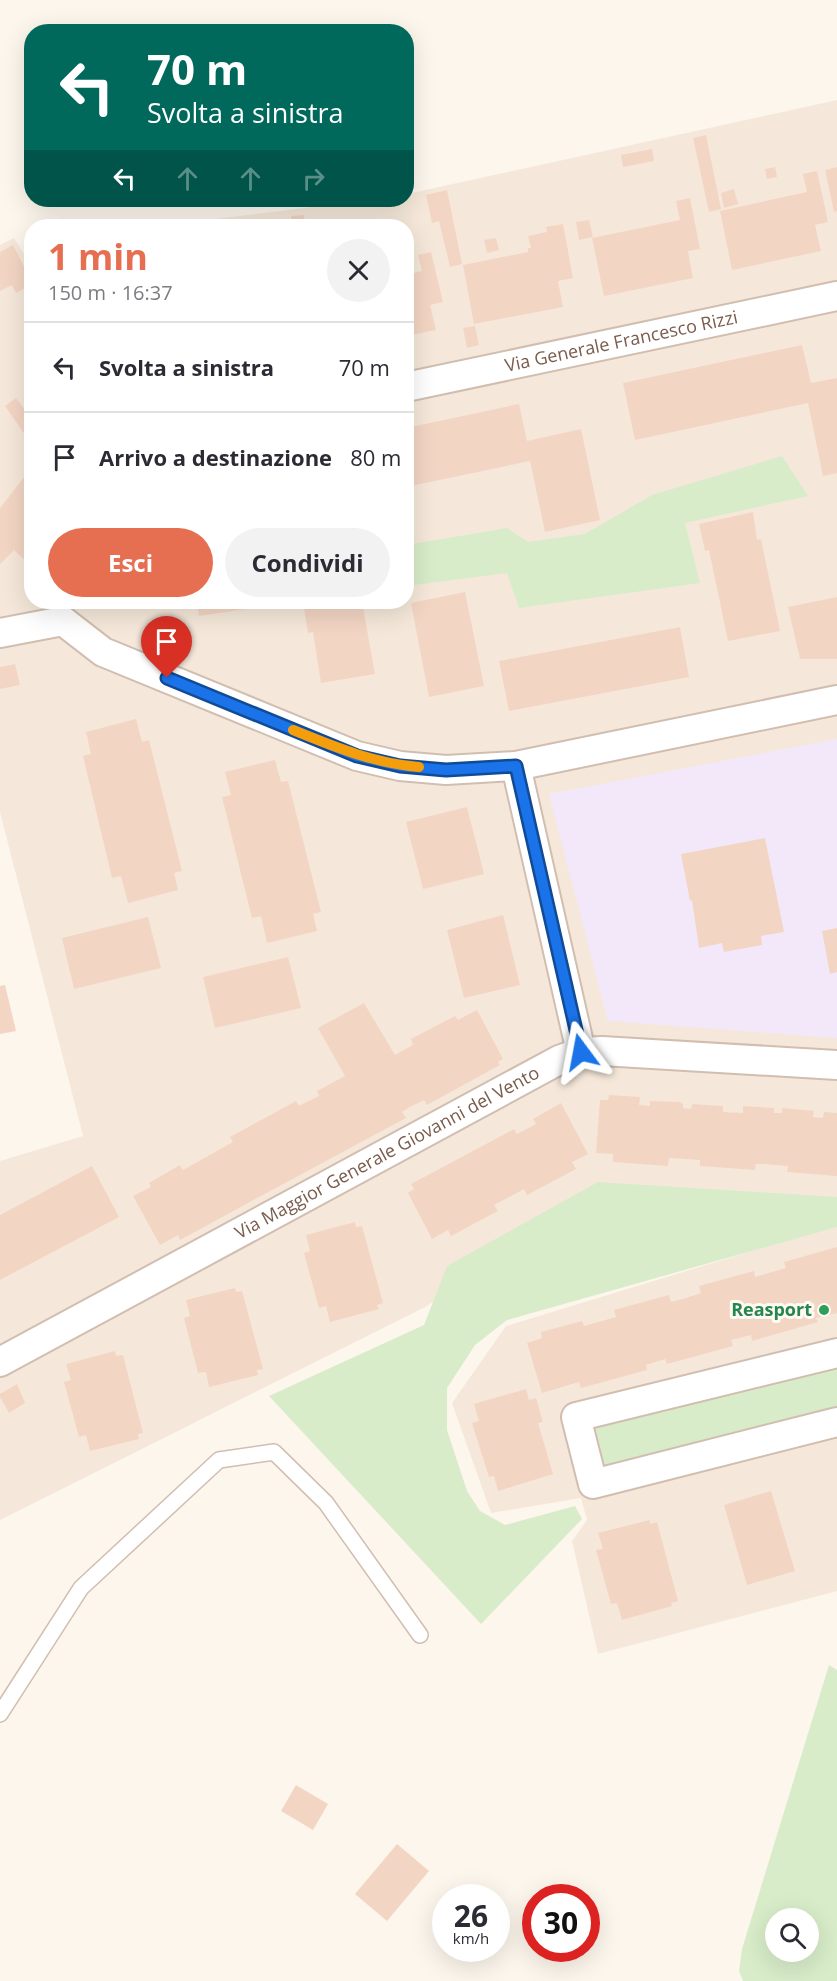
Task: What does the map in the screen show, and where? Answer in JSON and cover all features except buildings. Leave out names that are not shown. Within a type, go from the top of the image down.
[{"type":"street","name":"Via Generale Francesco Rizzi","points":[[414,385],[837,296]]},
{"type":"street","points":[[0,633],[67,611],[103,652],[357,756],[400,766],[446,770],[516,766],[837,700]]},
{"type":"street","points":[[516,766],[581,1052]]},
{"type":"street","name":"Via Maggior Generale Giovanni del Vento","points":[[0,1362],[559,1060],[581,1052],[602,1051],[837,1065]]},
{"type":"street","points":[[837,1353],[576,1417],[593,1484],[837,1422]]},
{"type":"lane","points":[[0,1714],[81,1588],[219,1460],[274,1452],[326,1503],[420,1635]]},
{"type":"shaded area","points":[[837,100],[837,1199],[602,1188],[425,1307],[0,1520],[0,1161],[83,1136],[0,812],[0,245],[14,238],[24,254],[24,609],[414,609],[414,219],[215,219],[312,207],[414,207],[414,192]]},
{"type":"shaded area","points":[[837,739],[837,1038],[608,1021],[549,794]]},
{"type":"shaded area","points":[[837,1225],[837,1591],[598,1654],[572,1541],[587,1520],[581,1498],[491,1513],[452,1403],[506,1326]]},
{"type":"green space","points":[[782,456],[808,496],[685,523],[700,583],[519,608],[507,573],[414,585],[414,544],[507,528],[528,542],[585,534],[652,495]]},
{"type":"green space","points":[[598,1182],[837,1197],[837,1227],[507,1320],[475,1345],[447,1388],[447,1430],[467,1491],[480,1511],[505,1525],[575,1506],[582,1519],[481,1624],[269,1396],[424,1325],[447,1266]]},
{"type":"green space","points":[[837,1364],[837,1413],[606,1470],[594,1424]]},
{"type":"green space","points":[[829,1665],[837,1670],[837,1981],[743,1981],[739,1971],[742,1949]]},
{"type":"slow traffic","points":[[293,730],[357,756],[400,766],[419,767]]},
{"type":"place","name":"Reasport","points":[[824,1310]]},
{"type":"route","points":[[167,678],[357,756],[400,766],[446,770],[516,766],[581,1052]]}]
